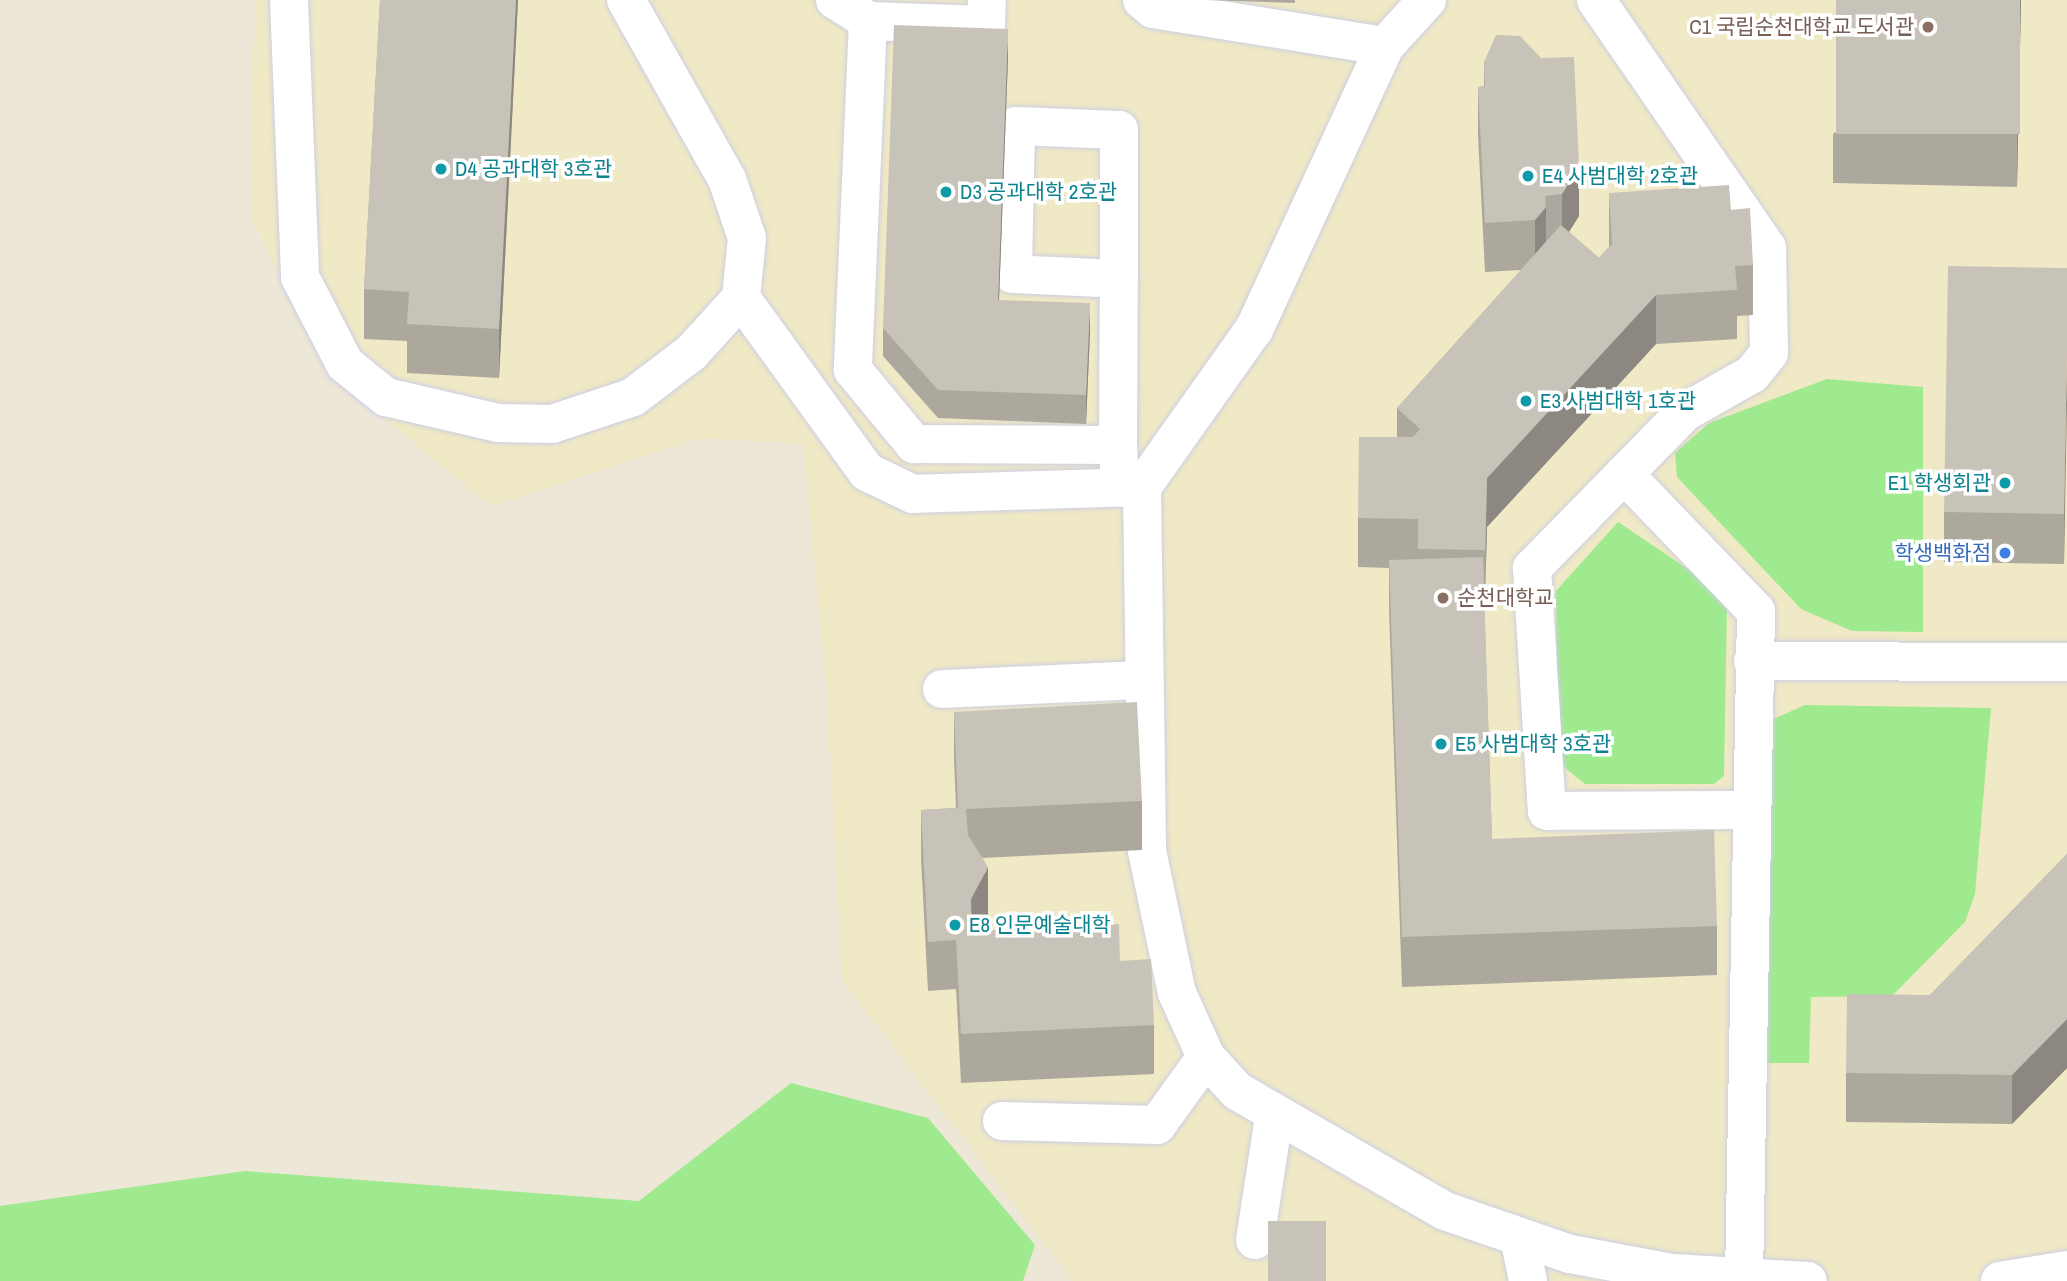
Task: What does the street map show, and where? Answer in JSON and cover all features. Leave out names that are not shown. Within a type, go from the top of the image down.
[{"type":"lane","points":[[289,0],[300,277],[345,364],[386,397],[498,423],[552,424],[633,397],[691,353],[741,298],[747,238],[727,179],[626,0]]},
{"type":"lane","points":[[835,0],[868,21],[986,25],[987,0]]},
{"type":"lane","points":[[1142,0],[1153,9],[1385,46]]},
{"type":"lane","points":[[1131,488],[1254,329],[1385,46],[1427,0]]},
{"type":"lane","points":[[1596,0],[1767,248],[1769,353],[1752,374],[1685,412],[1532,568],[1547,811],[1751,810]]},
{"type":"lane","points":[[868,21],[853,370],[914,444],[1118,445]]},
{"type":"lane","points":[[1119,279],[1013,275],[1016,126],[1119,130],[1119,279],[1118,445],[1131,488],[1144,680],[1147,851],[1177,993],[1206,1057],[1237,1091],[1274,1117],[1446,1211],[1570,1254],[1660,1270],[1808,1281]]},
{"type":"lane","points":[[741,298],[867,472],[913,494],[1131,488]]},
{"type":"lane","points":[[1624,474],[1756,611],[1753,660],[1744,1277]]},
{"type":"lane","points":[[1753,660],[2067,662]]},
{"type":"lane","points":[[942,689],[1144,680]]},
{"type":"lane","points":[[1002,1121],[1157,1125],[1206,1057]]},
{"type":"lane","points":[[1255,1241],[1274,1117]]},
{"type":"lane","points":[[1519,1237],[1528,1281]]},
{"type":"lane","points":[[2000,1281],[2067,1270]]},
{"type":"shaded area","name":"순천대학교","points":[[255,0],[2067,0],[2067,1281],[1073,1281],[842,980],[827,690],[803,444],[701,438],[491,506],[331,375],[251,217]]},
{"type":"green space","points":[[1827,379],[1923,387],[1923,632],[1852,631],[1801,609],[1677,477],[1675,453],[1709,423]]},
{"type":"green space","points":[[1618,522],[1722,592],[1727,603],[1724,776],[1714,784],[1585,784],[1558,762],[1556,591]]},
{"type":"green space","points":[[1805,705],[1991,708],[1975,894],[1965,922],[1892,996],[1811,997],[1809,1063],[1758,1063],[1767,722]]},
{"type":"green space","points":[[791,1083],[928,1118],[1035,1245],[1023,1281],[0,1281],[0,1206],[245,1171],[639,1201]]},
{"type":"building","name":"D4 공과대학 3호관","points":[[380,0],[516,0],[499,329],[407,324],[409,292],[364,289]]},
{"type":"building","points":[[1836,0],[2020,0],[2020,134],[1836,134]]},
{"type":"building","name":"D3 공과대학 2호관","points":[[894,25],[1008,29],[998,300],[1090,303],[1086,395],[938,390],[883,328]]},
{"type":"building","name":"E4 사범대학 2호관","points":[[1496,35],[1520,36],[1541,58],[1574,57],[1579,166],[1562,194],[1545,196],[1546,207],[1535,220],[1485,223],[1478,87],[1485,86],[1484,62]]},
{"type":"building","name":"E3 사범대학 1호관","points":[[1729,185],[1731,210],[1750,208],[1753,265],[1735,266],[1737,290],[1656,295],[1487,478],[1485,550],[1418,549],[1418,519],[1358,518],[1359,437],[1413,437],[1420,429],[1397,408],[1561,225],[1599,258],[1612,244],[1609,193]]},
{"type":"building","name":"E1 학생회관","points":[[1948,266],[2067,268],[2064,514],[1944,512]]},
{"type":"building","name":"E5 사범대학 3호관","points":[[1483,557],[1492,839],[1714,830],[1717,926],[1402,937],[1389,560]]},
{"type":"building","points":[[1137,702],[1142,801],[966,809],[968,835],[988,867],[971,899],[972,931],[1119,924],[1120,961],[1151,959],[1154,1025],[961,1034],[956,940],[928,942],[921,810],[958,808],[954,712]]},
{"type":"building","points":[[2067,854],[2067,1019],[2012,1075],[1846,1073],[1847,994],[1930,995]]},
{"type":"building","points":[[1268,1221],[1326,1221],[1326,1281],[1268,1281]]},
{"type":"place","name":"C1 국립순천대학교 도서관","points":[[1928,27]]},
{"type":"place","name":"D4 공과대학 3호관","points":[[441,169]]},
{"type":"place","name":"E4 사범대학 2호관","points":[[1528,176]]},
{"type":"place","name":"D3 공과대학 2호관","points":[[946,192]]},
{"type":"place","name":"E3 사범대학 1호관","points":[[1526,401]]},
{"type":"place","name":"E1 학생회관","points":[[2005,483]]},
{"type":"place","name":"학생백화점","points":[[2005,553]]},
{"type":"place","name":"순천대학교","points":[[1443,598]]},
{"type":"place","name":"E5 사범대학 3호관","points":[[1441,744]]},
{"type":"place","name":"E8 인문예술대학","points":[[955,925]]}]
